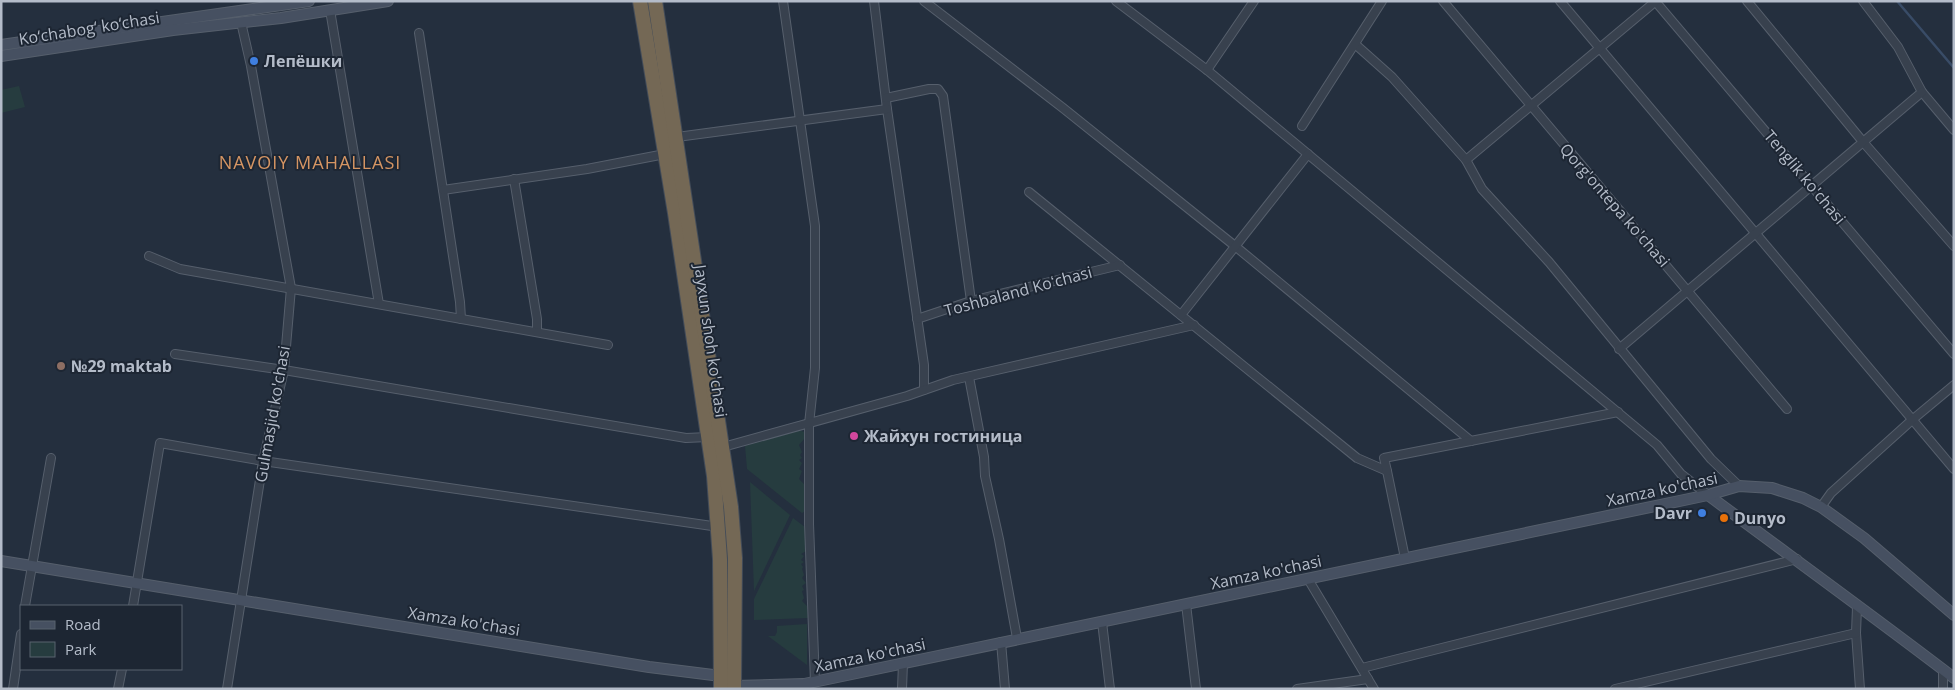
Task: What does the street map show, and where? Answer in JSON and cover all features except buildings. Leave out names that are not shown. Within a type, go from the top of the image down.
[{"type":"highway","name":"Jayxun shoh ko'chasi","points":[[640,1],[708,437],[719,527],[722,626],[728,685]]},
{"type":"highway","name":"Jayxun shoh ko'chasi","points":[[656,1],[723,447],[735,558],[728,685]]},
{"type":"street","name":"Ko‘chabog‘ ko‘chasi","points":[[1,45],[309,1]]},
{"type":"street","name":"Ko‘chabog‘ ko‘chasi","points":[[1,56],[173,30],[276,18],[388,1]]},
{"type":"street","points":[[783,1],[815,226],[815,368],[809,424],[808,685]]},
{"type":"street","points":[[874,1],[887,109],[924,365],[924,390]]},
{"type":"street","points":[[924,1],[1064,108],[1235,246],[1470,441]]},
{"type":"street","points":[[1116,1],[1207,70],[1618,412],[1657,445],[1681,474],[1954,678]]},
{"type":"street","points":[[1207,70],[1254,1]]},
{"type":"street","points":[[1302,126],[1382,1]]},
{"type":"street","name":"Qorg'ontepa ko'chasi","points":[[1443,1],[1788,409]]},
{"type":"street","points":[[1560,1],[1954,470]]},
{"type":"street","points":[[1466,160],[1656,1]]},
{"type":"street","name":"Tenglik ko'chasi","points":[[1656,1],[1954,354]]},
{"type":"street","points":[[1747,1],[1864,143],[1954,246]]},
{"type":"street","points":[[1862,1],[1898,47],[1922,92],[1954,130]]},
{"type":"street","points":[[276,5],[276,18]]},
{"type":"street","points":[[330,10],[379,304]]},
{"type":"street","name":"Gulmasjid ko'chasi","points":[[227,689],[263,461],[284,370],[291,288],[241,22]]},
{"type":"street","points":[[419,33],[461,318]]},
{"type":"street","points":[[1355,44],[1392,77],[1466,160],[1482,189],[1549,262],[1619,349],[1712,458],[1739,486]]},
{"type":"street","points":[[886,98],[929,89],[938,89],[943,96],[971,301]]},
{"type":"street","points":[[1619,349],[1922,92]]},
{"type":"street","points":[[677,137],[887,109]]},
{"type":"street","points":[[443,190],[587,169],[665,154]]},
{"type":"street","points":[[1181,314],[1308,154]]},
{"type":"street","points":[[514,179],[537,319],[537,332]]},
{"type":"street","points":[[1029,192],[1357,458],[1386,471]]},
{"type":"street","points":[[149,256],[180,268],[608,345]]},
{"type":"street","name":"Toshbaland Koʻchasi","points":[[918,319],[971,301],[1120,265]]},
{"type":"street","points":[[723,447],[969,377],[1194,325]]},
{"type":"street","points":[[175,354],[284,370],[686,438],[708,437]]},
{"type":"street","points":[[969,377],[984,457],[985,476],[999,539],[1017,638]]},
{"type":"street","points":[[1821,507],[1831,493],[1954,385]]},
{"type":"street","points":[[1405,558],[1384,458],[1618,412]]},
{"type":"street","points":[[133,605],[160,443],[263,461],[719,527]]},
{"type":"street","points":[[25,605],[51,458]]},
{"type":"street","name":"Xamza ko'chasi","points":[[1,561],[649,667],[728,685],[808,685],[1017,638],[1102,622],[1708,495],[1739,486],[1772,488],[1803,498],[1821,507],[1864,538],[1954,616]]},
{"type":"street","points":[[1362,668],[1797,559]]},
{"type":"street","points":[[1308,579],[1374,689]]},
{"type":"street","points":[[1186,604],[1196,689]]},
{"type":"street","points":[[1858,607],[1856,633],[1860,689]]},
{"type":"street","points":[[1102,622],[1110,689]]},
{"type":"street","points":[[1615,689],[1856,633]]},
{"type":"street","points":[[13,689],[20,641]]},
{"type":"street","points":[[1000,642],[1005,689]]},
{"type":"street","points":[[902,689],[903,663]]},
{"type":"street","points":[[1943,669],[1943,689]]},
{"type":"street","points":[[118,689],[122,670]]},
{"type":"street","points":[[1297,689],[1368,679]]},
{"type":"green space","points":[[19,86],[25,107],[1,113],[1,90]]},
{"type":"green space","points":[[799,430],[804,432],[805,438],[799,445],[802,458],[799,460],[802,463],[799,469],[802,471],[799,479],[806,486],[807,510],[802,513],[747,469],[745,446]]},
{"type":"green space","points":[[750,482],[790,515],[754,591]]},
{"type":"green space","points":[[793,518],[805,527],[806,551],[801,554],[804,556],[801,560],[804,562],[801,564],[804,575],[802,578],[806,583],[802,586],[804,598],[802,601],[807,606],[808,618],[754,620],[754,599]]},
{"type":"green space","points":[[807,624],[807,665],[768,636],[775,636],[777,626]]},
{"type":"waterway","points":[[1897,1],[1954,68]]},
{"type":"place","name":"Лепёшки","points":[[254,61]]},
{"type":"place","name":"№29 maktab","points":[[61,366]]},
{"type":"place","name":"Жайхун гостиница","points":[[854,436]]},
{"type":"place","name":"Davr","points":[[1702,513]]},
{"type":"place","name":"Dunyo","points":[[1724,518]]},
{"type":"district","name":"NAVOIY MAHALLASI","points":[[310,162]]}]
